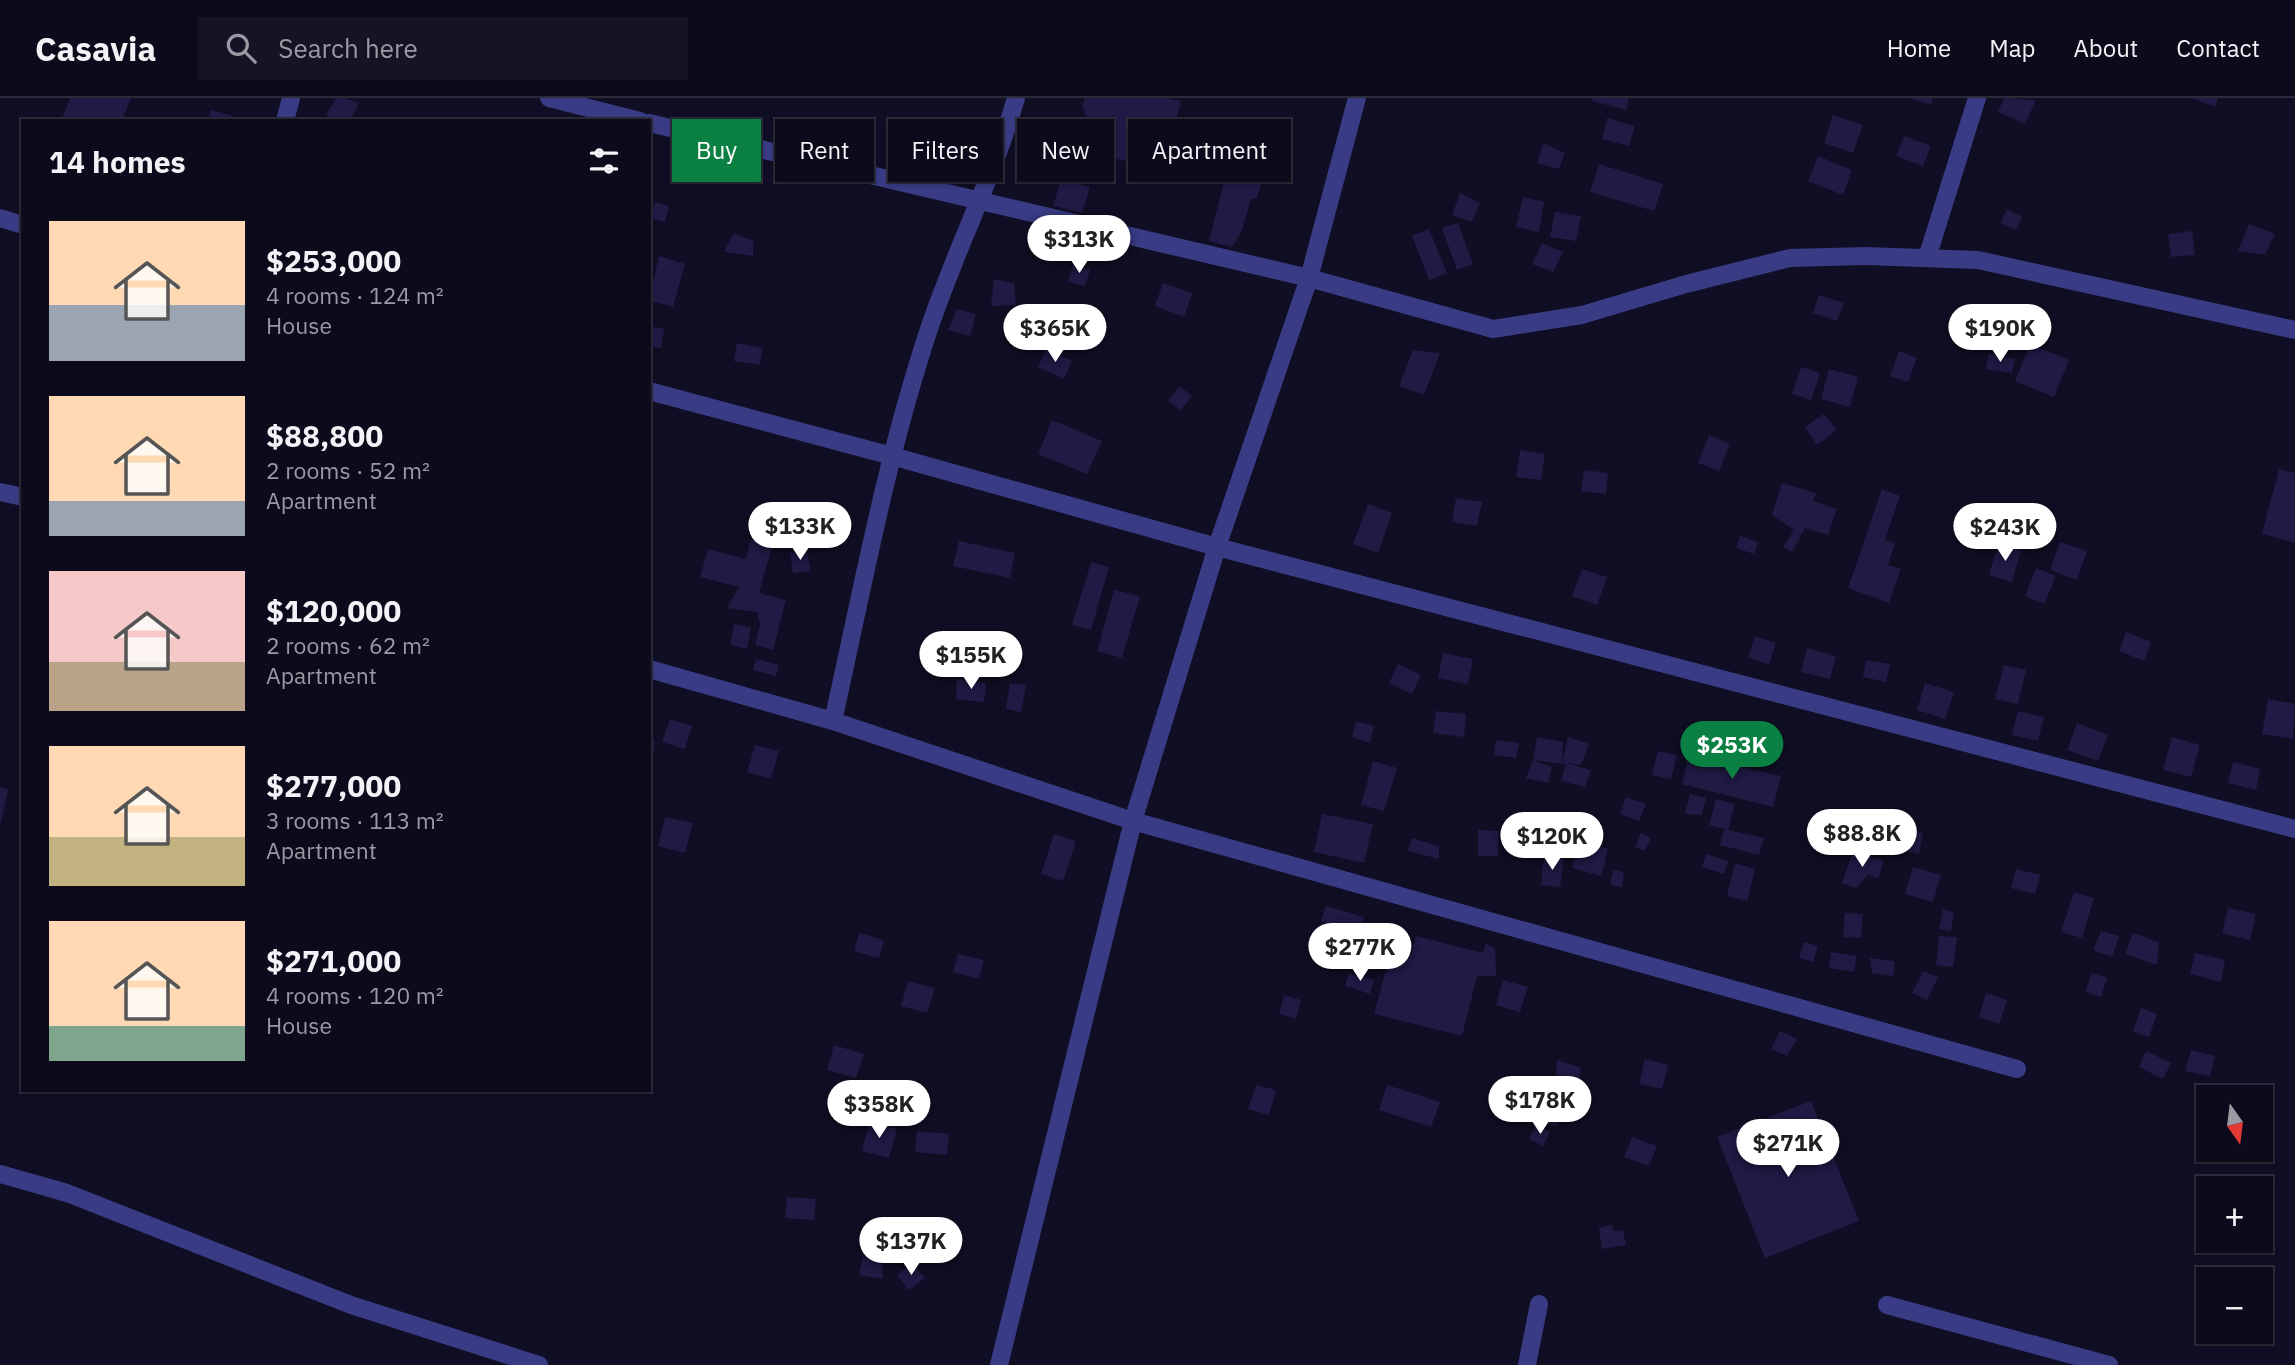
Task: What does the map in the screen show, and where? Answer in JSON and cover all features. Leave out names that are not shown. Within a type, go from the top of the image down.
[{"type":"street","points":[[286,119],[291,98]]},
{"type":"street","points":[[549,98],[632,119]]},
{"type":"street","points":[[833,721],[892,456],[928,333],[1006,131],[1016,98]]},
{"type":"street","points":[[999,1365],[1133,821],[1217,547],[1309,278],[1357,98]]},
{"type":"street","points":[[1927,258],[1977,98]]},
{"type":"street","points":[[651,123],[1309,278],[1493,329],[1582,315],[1686,284],[1790,258],[1866,256],[1978,260],[2295,330]]},
{"type":"street","points":[[0,218],[21,224]]},
{"type":"street","points":[[651,392],[1217,547],[2295,829]]},
{"type":"street","points":[[0,492],[21,497]]},
{"type":"street","points":[[651,670],[833,721],[1133,821],[2017,1069]]},
{"type":"street","points":[[0,1174],[67,1193],[351,1306],[539,1365]]},
{"type":"street","points":[[1527,1365],[1539,1304]]},
{"type":"street","points":[[1887,1305],[2109,1365]]},
{"type":"building","points":[[70,98],[131,98],[123,119],[62,119]]},
{"type":"building","points":[[336,98],[359,103],[351,119],[333,119],[326,115]]},
{"type":"building","points":[[1085,98],[1167,98],[1181,101],[1177,119],[1128,119],[1128,162],[1114,158],[1114,119],[1087,119],[1082,106]]},
{"type":"building","points":[[1592,98],[1629,98],[1626,110],[1592,101]]},
{"type":"building","points":[[1910,98],[1933,98],[1931,105]]},
{"type":"building","points":[[2004,98],[2036,100],[2025,124],[1998,112]]},
{"type":"building","points":[[2192,98],[2218,98],[2215,107]]},
{"type":"building","points":[[211,110],[240,118],[240,119],[209,119]]},
{"type":"building","points":[[1833,115],[1863,125],[1853,153],[1824,143]]},
{"type":"building","points":[[1607,118],[1635,126],[1629,146],[1602,139]]},
{"type":"building","points":[[1904,136],[1931,146],[1923,166],[1896,156]]},
{"type":"building","points":[[1543,143],[1565,153],[1559,169],[1537,163]]},
{"type":"building","points":[[1818,156],[1852,170],[1843,195],[1808,181]]},
{"type":"building","points":[[1599,164],[1663,184],[1654,211],[1590,192]]},
{"type":"building","points":[[1060,182],[1090,187],[1082,213],[1053,206]]},
{"type":"building","points":[[1224,182],[1262,182],[1257,198],[1251,199],[1242,231],[1232,247],[1209,241]]},
{"type":"building","points":[[1460,193],[1480,203],[1472,222],[1452,215]]},
{"type":"building","points":[[1523,197],[1544,202],[1539,232],[1516,227]]},
{"type":"building","points":[[655,202],[669,206],[665,222],[651,218]]},
{"type":"building","points":[[2007,209],[2022,217],[2016,230],[2000,223]]},
{"type":"building","points":[[1555,212],[1581,216],[1576,241],[1550,237]]},
{"type":"building","points":[[1458,223],[1473,264],[1457,270],[1442,228]]},
{"type":"building","points":[[2249,224],[2275,234],[2265,255],[2238,251]]},
{"type":"building","points":[[1429,229],[1447,273],[1429,280],[1412,236]]},
{"type":"building","points":[[2192,231],[2195,255],[2171,257],[2168,234]]},
{"type":"building","points":[[734,233],[753,241],[753,256],[724,252]]},
{"type":"building","points":[[1542,243],[1563,252],[1553,272],[1532,264]]},
{"type":"building","points":[[659,256],[685,264],[673,307],[651,301]]},
{"type":"building","points":[[1073,264],[1090,270],[1085,286],[1068,282]]},
{"type":"building","points":[[994,279],[1014,283],[1016,305],[991,306]]},
{"type":"building","points":[[1163,283],[1192,293],[1184,317],[1155,306]]},
{"type":"building","points":[[1819,295],[1844,303],[1837,321],[1813,313]]},
{"type":"building","points":[[957,309],[976,314],[970,336],[948,330]]},
{"type":"building","points":[[651,326],[664,329],[661,348],[651,346]]},
{"type":"building","points":[[737,343],[763,348],[760,365],[734,361]]},
{"type":"building","points":[[2030,344],[2069,360],[2054,397],[2015,381]]},
{"type":"building","points":[[1046,350],[1072,361],[1064,379],[1038,367]]},
{"type":"building","points":[[1413,350],[1440,353],[1424,395],[1399,386]]},
{"type":"building","points":[[1899,351],[1917,358],[1908,382],[1890,376]]},
{"type":"building","points":[[1989,354],[2015,359],[2012,373],[1986,369]]},
{"type":"building","points":[[1801,367],[1820,373],[1811,400],[1792,394]]},
{"type":"building","points":[[1829,369],[1858,377],[1850,407],[1821,399]]},
{"type":"building","points":[[1179,386],[1192,396],[1181,410],[1168,401]]},
{"type":"building","points":[[1824,414],[1837,430],[1817,445],[1805,427]]},
{"type":"building","points":[[1052,420],[1102,441],[1087,474],[1038,454]]},
{"type":"building","points":[[1709,435],[1730,444],[1719,471],[1698,463]]},
{"type":"building","points":[[1520,450],[1545,454],[1541,480],[1516,477]]},
{"type":"building","points":[[2279,469],[2295,473],[2295,543],[2262,534]]},
{"type":"building","points":[[1584,470],[1608,473],[1606,494],[1581,491]]},
{"type":"building","points":[[1782,483],[1816,493],[1813,501],[1837,509],[1828,535],[1805,528],[1792,552],[1783,547],[1794,530],[1772,515]]},
{"type":"building","points":[[1882,489],[1900,496],[1885,540],[1895,543],[1888,565],[1901,569],[1889,603],[1848,588]]},
{"type":"building","points":[[1456,498],[1482,502],[1477,526],[1452,522]]},
{"type":"building","points":[[1368,504],[1392,513],[1378,553],[1353,544]]},
{"type":"building","points":[[1740,536],[1758,542],[1754,554],[1736,548]]},
{"type":"building","points":[[751,539],[773,543],[759,593],[786,600],[773,650],[755,645],[760,624],[757,612],[727,608],[739,587],[700,577],[708,549],[746,559]]},
{"type":"building","points":[[959,541],[1015,553],[1010,578],[953,566]]},
{"type":"building","points":[[2060,542],[2087,551],[2077,580],[2050,570]]},
{"type":"building","points":[[1998,544],[2021,550],[2012,582],[1989,575]]},
{"type":"building","points":[[807,551],[811,571],[793,573],[790,553]]},
{"type":"building","points":[[1091,562],[1109,567],[1091,630],[1072,625]]},
{"type":"building","points":[[2036,568],[2056,576],[2044,604],[2025,596]]},
{"type":"building","points":[[1582,569],[1607,577],[1597,605],[1572,596]]},
{"type":"building","points":[[1114,590],[1140,596],[1122,658],[1097,651]]},
{"type":"building","points":[[734,624],[751,627],[747,649],[730,645]]},
{"type":"building","points":[[2126,632],[2151,642],[2144,661],[2119,651]]},
{"type":"building","points":[[1755,636],[1776,643],[1769,665],[1748,657]]},
{"type":"building","points":[[1807,648],[1836,656],[1830,679],[1801,672]]},
{"type":"building","points":[[1443,653],[1473,659],[1468,684],[1438,678]]},
{"type":"building","points":[[756,659],[779,665],[776,676],[753,670]]},
{"type":"building","points":[[1866,660],[1890,664],[1886,682],[1863,677]]},
{"type":"building","points":[[1398,664],[1421,675],[1412,694],[1389,683]]},
{"type":"building","points":[[2004,665],[2026,670],[2018,704],[1995,699]]},
{"type":"building","points":[[957,679],[986,683],[984,702],[956,699]]},
{"type":"building","points":[[1010,683],[1026,685],[1021,712],[1006,709]]},
{"type":"building","points":[[1925,683],[1954,692],[1945,719],[1917,710]]},
{"type":"building","points":[[2268,699],[2295,704],[2293,739],[2262,734]]},
{"type":"building","points":[[1436,711],[1466,714],[1464,737],[1433,733]]},
{"type":"building","points":[[2018,711],[2044,717],[2038,741],[2012,735]]},
{"type":"building","points":[[670,719],[692,726],[685,749],[662,742]]},
{"type":"building","points":[[1356,721],[1374,726],[1370,743],[1352,737]]},
{"type":"building","points":[[2077,723],[2108,735],[2098,761],[2067,750]]},
{"type":"building","points":[[1537,737],[1563,742],[1562,764],[1533,760]]},
{"type":"building","points":[[1568,737],[1589,744],[1581,765],[1562,764]]},
{"type":"building","points":[[2172,737],[2200,745],[2191,777],[2163,770]]},
{"type":"building","points":[[651,740],[655,741],[651,766]]},
{"type":"building","points":[[1496,740],[1519,743],[1516,758],[1494,755]]},
{"type":"building","points":[[755,745],[779,751],[771,779],[747,772]]},
{"type":"building","points":[[1658,751],[1677,755],[1671,779],[1652,775]]},
{"type":"building","points":[[1689,755],[1781,776],[1773,807],[1682,784]]},
{"type":"building","points":[[1533,760],[1552,767],[1548,783],[1526,778]]},
{"type":"building","points":[[1373,761],[1397,768],[1384,811],[1361,805]]},
{"type":"building","points":[[2233,762],[2260,769],[2256,790],[2228,783]]},
{"type":"building","points":[[1566,763],[1591,770],[1585,787],[1561,781]]},
{"type":"building","points":[[0,787],[8,789],[1,823],[0,823]]},
{"type":"building","points":[[1690,794],[1706,798],[1702,815],[1685,814]]},
{"type":"building","points":[[1626,797],[1646,804],[1639,821],[1620,814]]},
{"type":"building","points":[[1716,799],[1735,804],[1728,830],[1764,838],[1759,855],[1720,845],[1724,829],[1709,825]]},
{"type":"building","points":[[1322,814],[1373,824],[1364,863],[1314,852]]},
{"type":"building","points":[[665,817],[693,823],[685,853],[658,846]]},
{"type":"building","points":[[1902,829],[1923,833],[1919,854],[1898,849]]},
{"type":"building","points":[[1478,830],[1498,831],[1498,856],[1478,856]]},
{"type":"building","points":[[1641,833],[1651,838],[1645,851],[1635,847]]},
{"type":"building","points":[[1054,834],[1076,841],[1063,881],[1041,874]]},
{"type":"building","points":[[1412,838],[1439,846],[1439,859],[1408,851]]},
{"type":"building","points":[[1579,842],[1608,849],[1601,876],[1572,868]]},
{"type":"building","points":[[1853,851],[1884,861],[1878,878],[1868,875],[1856,888],[1842,883]]},
{"type":"building","points":[[1706,854],[1728,861],[1724,874],[1702,867]]},
{"type":"building","points":[[1544,857],[1564,859],[1560,887],[1541,885]]},
{"type":"building","points":[[1735,863],[1755,869],[1747,901],[1727,896]]},
{"type":"building","points":[[1913,867],[1941,875],[1933,902],[1905,894]]},
{"type":"building","points":[[2016,869],[2040,875],[2035,894],[2011,888]]},
{"type":"building","points":[[1613,870],[1624,872],[1622,887],[1610,885]]},
{"type":"building","points":[[2074,892],[2094,898],[2082,938],[2061,932]]},
{"type":"building","points":[[1326,906],[1364,917],[1360,933],[1321,921]]},
{"type":"building","points":[[2228,908],[2256,914],[2250,940],[2222,933]]},
{"type":"building","points":[[1943,909],[1954,912],[1951,931],[1939,929]]},
{"type":"building","points":[[1845,913],[1863,914],[1861,938],[1843,937]]},
{"type":"building","points":[[2101,931],[2119,936],[2112,957],[2093,950]]},
{"type":"building","points":[[859,933],[884,940],[879,958],[854,951]]},
{"type":"building","points":[[2133,933],[2159,942],[2157,965],[2125,954]]},
{"type":"building","points":[[1416,936],[1483,953],[1486,943],[1495,949],[1496,976],[1477,976],[1462,1036],[1374,1014],[1391,951],[1411,955]]},
{"type":"building","points":[[1939,936],[1957,937],[1953,967],[1936,965]]},
{"type":"building","points":[[1804,942],[1818,946],[1813,962],[1799,958]]},
{"type":"building","points":[[1831,952],[1857,956],[1854,972],[1829,968]]},
{"type":"building","points":[[2195,953],[2225,960],[2221,982],[2190,974]]},
{"type":"building","points":[[958,954],[984,960],[979,979],[953,972]]},
{"type":"building","points":[[1870,958],[1895,961],[1893,976],[1872,973]]},
{"type":"building","points":[[1923,971],[1938,977],[1927,1000],[1912,993]]},
{"type":"building","points":[[1349,973],[1374,980],[1370,994],[1345,986]]},
{"type":"building","points":[[2092,973],[2107,978],[2101,997],[2085,992]]},
{"type":"building","points":[[1503,980],[1528,987],[1520,1012],[1496,1005]]},
{"type":"building","points":[[908,981],[935,988],[927,1013],[901,1006]]},
{"type":"building","points":[[1986,993],[2007,1000],[1999,1024],[1979,1017]]},
{"type":"building","points":[[1284,995],[1301,1000],[1296,1019],[1279,1014]]},
{"type":"building","points":[[2141,1008],[2157,1014],[2149,1037],[2133,1032]]},
{"type":"building","points":[[1780,1031],[1797,1039],[1787,1056],[1771,1049]]},
{"type":"building","points":[[834,1045],[864,1054],[856,1078],[827,1070]]},
{"type":"building","points":[[2191,1050],[2215,1056],[2210,1076],[2185,1071]]},
{"type":"building","points":[[2146,1051],[2171,1063],[2163,1079],[2139,1067]]},
{"type":"building","points":[[1645,1059],[1668,1065],[1662,1089],[1639,1084]]},
{"type":"building","points":[[1557,1060],[1581,1068],[1579,1087],[1555,1084]]},
{"type":"building","points":[[1256,1085],[1276,1090],[1269,1115],[1248,1109]]},
{"type":"building","points":[[1387,1085],[1440,1102],[1431,1127],[1379,1110]]},
{"type":"building","points":[[1551,1095],[1567,1101],[1556,1127],[1541,1120]]},
{"type":"building","points":[[1811,1101],[1859,1221],[1765,1258],[1717,1137]]},
{"type":"building","points":[[870,1121],[897,1129],[889,1158],[862,1151]]},
{"type":"building","points":[[1536,1126],[1550,1132],[1543,1146],[1529,1139]]},
{"type":"building","points":[[917,1131],[949,1134],[947,1155],[915,1152]]},
{"type":"building","points":[[1632,1137],[1657,1146],[1649,1166],[1624,1157]]},
{"type":"building","points":[[787,1197],[816,1199],[814,1220],[785,1218]]},
{"type":"building","points":[[1611,1225],[1614,1231],[1623,1230],[1626,1245],[1602,1249],[1599,1228]]},
{"type":"building","points":[[903,1230],[931,1233],[928,1252],[901,1249]]},
{"type":"building","points":[[863,1257],[882,1261],[883,1279],[859,1275]]},
{"type":"building","points":[[912,1263],[925,1278],[909,1290],[897,1275]]}]
